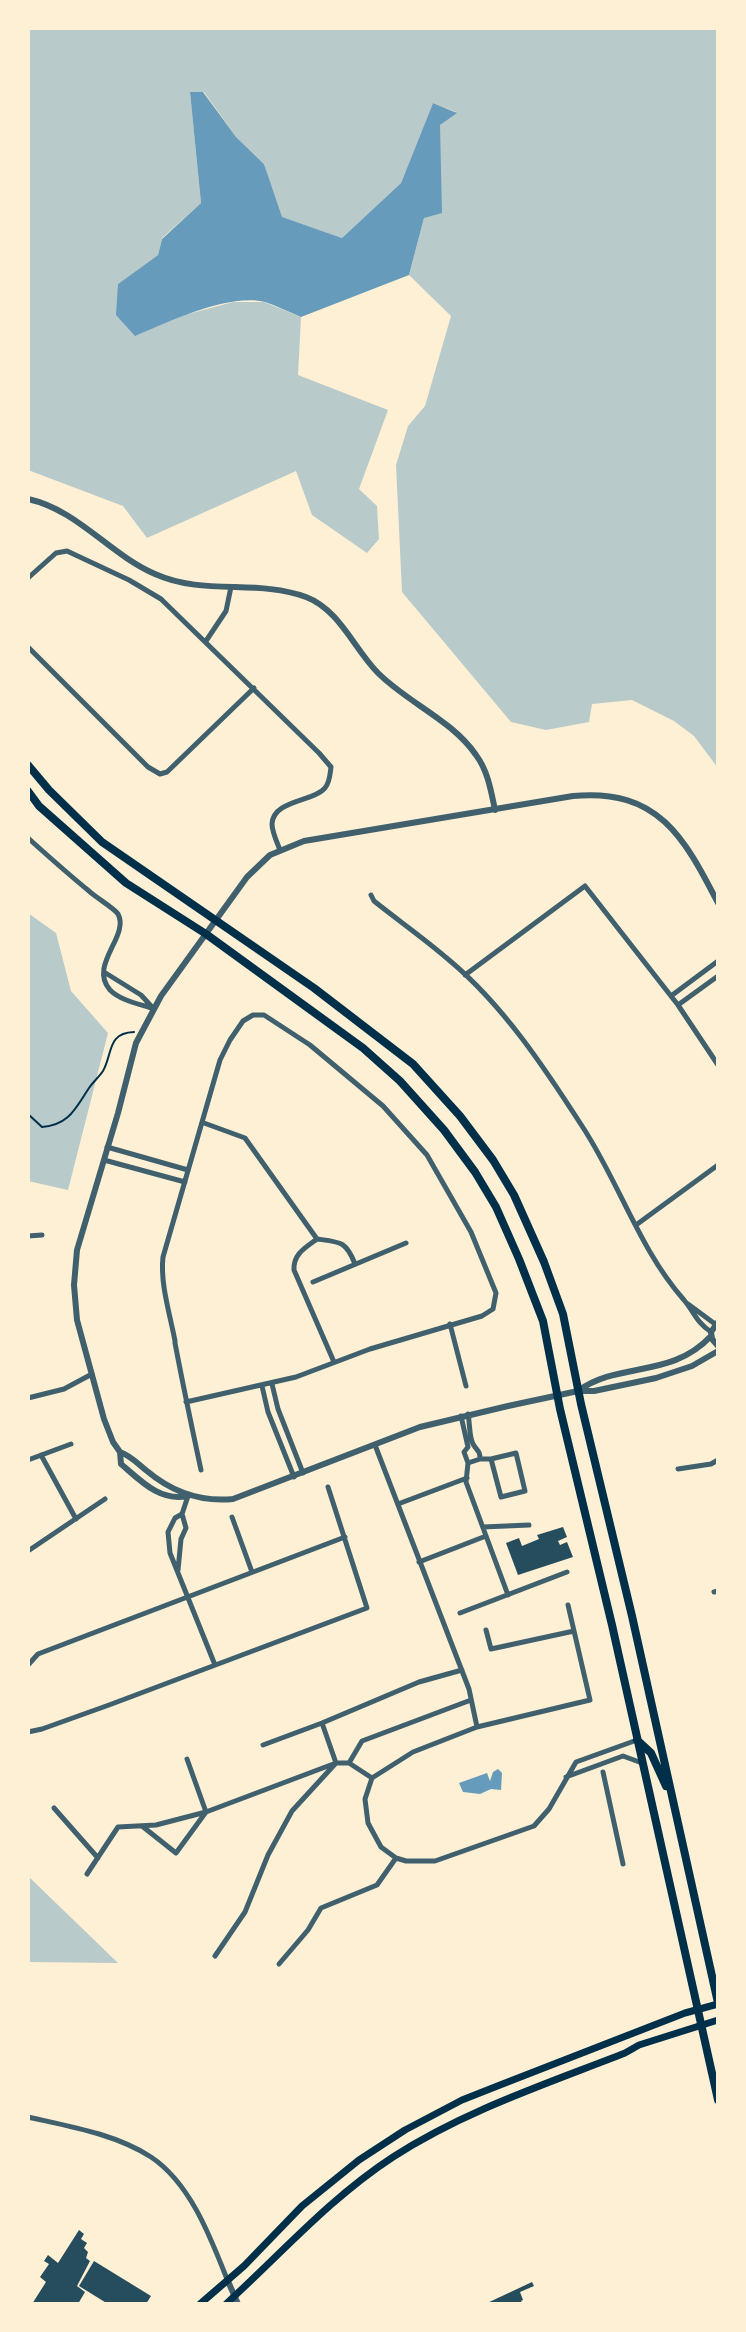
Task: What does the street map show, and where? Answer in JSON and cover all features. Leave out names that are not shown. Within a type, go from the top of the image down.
[{"type":"main road","points":[[28,765],[49,790],[102,842],[217,919],[375,1033],[413,1064],[460,1116],[493,1160],[527,1222],[563,1314],[578,1391],[632,1616],[718,2003],[475,2095],[405,2130],[359,2160],[310,2199],[244,2266],[200,2304]]},
{"type":"main road","points":[[28,791],[39,806],[126,883],[206,934],[363,1048],[400,1080],[444,1130],[475,1172],[506,1227],[543,1321],[718,2100]]},
{"type":"main road","points":[[637,1740],[651,1753],[671,1795]]},
{"type":"main road","points":[[226,2304],[323,2210],[368,2174],[424,2138],[476,2111],[625,2053],[639,2045],[718,2020]]},
{"type":"street","points":[[28,499],[47,503],[72,517],[130,561],[164,578],[188,585],[283,590],[319,602],[331,613],[379,674],[433,715],[476,754],[485,770],[495,810]]},
{"type":"street","points":[[28,578],[56,553],[67,551],[155,594],[320,753],[331,767],[330,779],[324,789],[282,808],[274,816],[272,824],[280,850]]},
{"type":"street","points":[[206,641],[226,611],[231,587]]},
{"type":"street","points":[[28,647],[148,767],[160,774],[167,772],[254,688]]},
{"type":"street","points":[[188,1496],[173,1499],[140,1481],[121,1464],[120,1452],[104,1419],[77,1320],[74,1285],[77,1250],[136,1043],[154,1009],[247,877],[258,865],[280,850],[318,838],[589,795],[620,797],[658,816],[678,833],[718,903]]},
{"type":"street","points":[[28,838],[87,890],[117,912],[121,922],[116,940],[107,953],[104,972],[109,989],[125,1000],[154,1009]]},
{"type":"street","points":[[466,975],[584,886],[678,1005],[718,1065]]},
{"type":"street","points":[[371,895],[374,901],[466,975],[525,1043],[570,1107],[609,1171],[657,1267],[670,1286],[686,1302],[717,1323],[695,1352],[681,1359],[592,1381],[578,1391]]},
{"type":"street","points":[[671,996],[718,961]]},
{"type":"street","points":[[104,972],[141,995],[154,1009]]},
{"type":"street","points":[[678,1005],[718,975]]},
{"type":"street","points":[[690,982],[698,991]]},
{"type":"street","points":[[118,995],[123,985]]},
{"type":"street","points":[[187,1402],[272,1384],[450,1324],[482,1316],[493,1309],[496,1293],[471,1232],[427,1155],[383,1106],[310,1045],[264,1015],[243,1021],[220,1060],[204,1123],[166,1244],[162,1270],[187,1402],[201,1470]]},
{"type":"street","points":[[204,1123],[245,1138],[317,1239],[343,1243],[355,1264]]},
{"type":"street","points":[[107,1147],[188,1170]]},
{"type":"street","points":[[104,1160],[185,1182]]},
{"type":"street","points":[[636,1225],[718,1165]]},
{"type":"street","points":[[28,1236],[42,1235]]},
{"type":"street","points":[[317,1239],[300,1252],[293,1262],[293,1269],[334,1362]]},
{"type":"street","points":[[313,1282],[405,1243]]},
{"type":"street","points":[[686,1302],[718,1346]]},
{"type":"street","points":[[450,1324],[466,1386]]},
{"type":"street","points":[[120,1452],[129,1455],[149,1473],[188,1496],[213,1501],[233,1499],[420,1427],[578,1391],[594,1391],[675,1373],[718,1351]]},
{"type":"street","points":[[28,1398],[64,1389],[92,1374]]},
{"type":"street","points":[[272,1384],[278,1409],[303,1472]]},
{"type":"street","points":[[262,1387],[268,1412],[294,1477]]},
{"type":"street","points":[[465,1415],[472,1443],[480,1451],[480,1459]]},
{"type":"street","points":[[465,1415],[468,1447],[464,1452],[468,1463],[466,1482],[509,1595]]},
{"type":"street","points":[[28,1460],[71,1444]]},
{"type":"street","points":[[375,1445],[462,1670],[477,1727]]},
{"type":"street","points":[[468,1463],[516,1453],[525,1491],[501,1497],[491,1459]]},
{"type":"street","points":[[41,1455],[76,1519]]},
{"type":"street","points":[[678,1469],[711,1464],[718,1460]]},
{"type":"street","points":[[398,1504],[467,1478]]},
{"type":"street","points":[[28,1732],[367,1608],[328,1488]]},
{"type":"street","points":[[178,1570],[181,1539],[186,1528],[182,1514],[188,1496]]},
{"type":"street","points":[[28,1551],[104,1499]]},
{"type":"street","points":[[182,1514],[176,1518],[168,1532],[173,1564],[178,1570],[215,1665]]},
{"type":"street","points":[[232,1517],[252,1572]]},
{"type":"street","points":[[483,1527],[530,1525]]},
{"type":"street","points":[[419,1562],[486,1536]]},
{"type":"street","points":[[29,1660],[38,1654],[345,1538]]},
{"type":"street","points":[[169,1539],[181,1539]]},
{"type":"street","points":[[460,1614],[567,1572]]},
{"type":"street","points":[[568,1605],[590,1700],[477,1727],[413,1752],[372,1778],[365,1799],[368,1823],[381,1847],[396,1858],[406,1861],[435,1861],[534,1826],[549,1809],[576,1762],[637,1740]]},
{"type":"street","points":[[486,1630],[491,1649],[574,1631]]},
{"type":"street","points":[[263,1745],[419,1682],[462,1670]]},
{"type":"street","points":[[349,1763],[362,1741],[471,1700]]},
{"type":"street","points":[[322,1723],[336,1763]]},
{"type":"street","points":[[566,1777],[623,1756],[642,1763]]},
{"type":"street","points":[[187,1759],[206,1812]]},
{"type":"street","points":[[87,1874],[118,1827],[156,1825],[206,1812],[336,1763],[349,1763],[372,1778]]},
{"type":"street","points":[[215,1956],[245,1912],[268,1855],[292,1811],[336,1763]]},
{"type":"street","points":[[603,1772],[623,1864]]},
{"type":"street","points":[[54,1808],[98,1858]]},
{"type":"street","points":[[141,1825],[176,1853],[206,1812]]},
{"type":"street","points":[[279,1964],[309,1930],[321,1909],[377,1885],[396,1858]]},
{"type":"street","points":[[28,2117],[108,2137],[151,2157],[188,2196],[238,2304]]},
{"type":"path","points":[[28,1114],[42,1127],[56,1126],[76,1111],[90,1086],[103,1071],[113,1041],[123,1032],[142,1032]]},
{"type":"shaded area","points":[[28,28],[718,28],[718,768],[694,736],[674,721],[632,700],[592,704],[589,722],[546,730],[511,722],[402,592],[396,465],[408,426],[425,406],[451,316],[409,275],[424,218],[440,125],[456,112],[433,103],[401,183],[342,238],[281,217],[264,164],[236,137],[204,92],[190,92],[201,203],[162,238],[158,255],[118,284],[188,314],[233,302],[264,302],[301,317],[298,375],[388,410],[359,489],[377,506],[379,539],[367,553],[312,515],[296,471],[147,538],[123,506],[28,470]]},
{"type":"shaded area","points":[[28,913],[56,933],[71,991],[108,1033],[68,1190],[28,1181]]},
{"type":"shaded area","points":[[28,1876],[118,1963],[28,1962]]},
{"type":"water","points":[[190,92],[203,92],[236,137],[264,164],[282,217],[342,238],[401,183],[433,103],[457,113],[440,125],[442,213],[424,218],[409,275],[301,317],[265,302],[250,300],[199,310],[135,336],[116,315],[118,284],[158,255],[162,239],[201,203]]},
{"type":"water","points":[[498,1769],[502,1773],[501,1790],[491,1789],[480,1794],[463,1792],[459,1783],[487,1773],[490,1781],[493,1772]]},
{"type":"building","points":[[563,1527],[567,1537],[558,1541],[560,1545],[567,1542],[573,1557],[518,1575],[506,1543],[519,1538],[522,1546],[539,1539],[537,1535]]},
{"type":"building","points":[[79,2230],[84,2234],[81,2239],[87,2243],[84,2248],[88,2252],[86,2258],[90,2261],[77,2286],[85,2292],[78,2304],[32,2304],[46,2282],[40,2277],[49,2264],[44,2261],[48,2255],[58,2263]]},
{"type":"building","points":[[94,2261],[151,2296],[146,2304],[108,2304],[79,2286]]},
{"type":"building","points":[[532,2282],[534,2286],[520,2292],[523,2304],[485,2304]]}]
